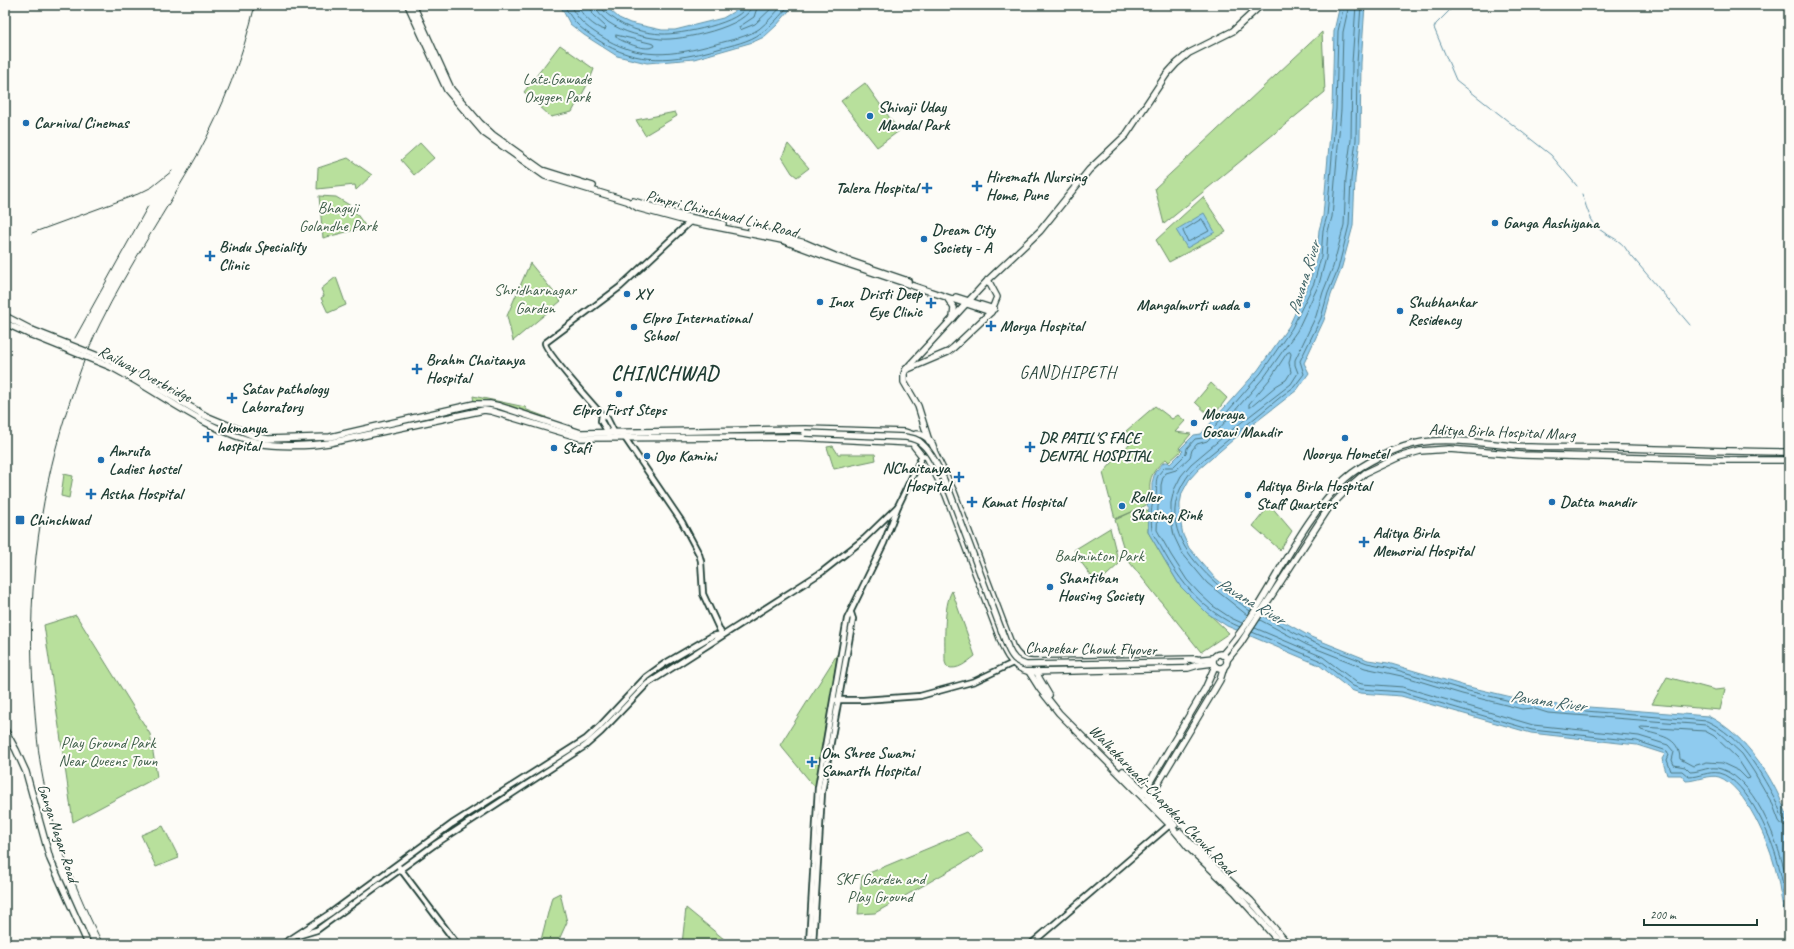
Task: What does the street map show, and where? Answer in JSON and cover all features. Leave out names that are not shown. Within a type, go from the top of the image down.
[{"type":"main road","name":"Pimpri Chinchwad Link Road","points":[[408,5],[446,90],[476,124],[496,143],[544,176],[627,201],[638,208],[782,240],[992,311]]},
{"type":"main road","name":"Pimpri Chinchwad Link Road","points":[[413,5],[451,89],[480,124],[493,135],[546,172],[621,195],[638,204],[692,220]]},
{"type":"main road","points":[[929,441],[926,425],[918,406],[904,382],[904,374],[906,369],[988,280],[1040,231],[1089,170],[1126,135],[1166,75],[1176,64],[1189,52],[1233,31],[1261,5]]},
{"type":"main road","points":[[906,369],[948,352],[992,311],[997,297],[988,280]]},
{"type":"main road","points":[[947,296],[954,308],[953,318]]},
{"type":"main road","points":[[5,316],[31,332]]},
{"type":"main road","points":[[5,323],[31,332]]},
{"type":"main road","name":"Railway Overbridge","points":[[31,332],[112,365],[191,409],[247,436]]},
{"type":"main road","points":[[247,436],[273,440],[324,438],[474,404],[490,404],[499,406],[574,432],[793,430],[905,432],[916,434],[924,436],[934,447],[934,451],[954,492],[1012,646],[1019,656],[1027,661],[1036,662],[1214,662]]},
{"type":"main road","points":[[247,436],[268,444],[320,444],[478,410],[491,411],[573,437],[793,437],[912,443],[924,456],[946,495],[1004,650],[1013,663],[1028,671],[1036,672],[1188,668],[1197,661]]},
{"type":"main road","points":[[912,443],[916,434],[926,425]]},
{"type":"main road","points":[[755,430],[756,438]]},
{"type":"main road","name":"Chapekar Chowk Flyover","points":[[793,430],[805,433],[905,437],[914,439],[922,444],[947,488],[1008,648],[1013,657],[1019,663],[1026,665],[1197,661]]},
{"type":"main road","name":"Chapekar Chowk Flyover","points":[[793,437],[805,433]]},
{"type":"main road","name":"Aditya Birla Hospital Marg","points":[[1267,598],[1322,504],[1352,473],[1377,457],[1414,444],[1433,441],[1450,441],[1522,447],[1789,452]]},
{"type":"main road","points":[[1618,448],[1618,456]]},
{"type":"main road","name":"Aditya Birla Hospital Marg","points":[[1267,598],[1331,506],[1357,479],[1388,462],[1420,451],[1441,449],[1522,455],[1618,456],[1724,460],[1789,460]]},
{"type":"main road","points":[[1677,450],[1677,458]]},
{"type":"main road","points":[[924,456],[930,456],[934,451]]},
{"type":"main road","points":[[1149,800],[1214,692],[1227,660],[1267,598]]},
{"type":"main road","points":[[1143,794],[1205,689],[1218,654],[1222,655],[1238,642]]},
{"type":"main road","points":[[1222,655],[1227,660]]},
{"type":"main road","points":[[1027,661],[1028,671]]},
{"type":"main road","points":[[1036,662],[1036,672]]},
{"type":"main road","points":[[1214,662],[1218,668],[1224,667]]},
{"type":"main road","name":"Walhekarwadi-Chapekar Chowk Road","points":[[1028,671],[1057,710],[1143,794]]},
{"type":"main road","name":"Walhekarwadi-Chapekar Chowk Road","points":[[1036,672],[1051,698],[1066,716],[1149,800],[1235,892],[1281,944]]},
{"type":"main road","name":"Ganga Nagar Road","points":[[5,730],[26,772],[50,859],[88,944]]},
{"type":"main road","name":"Walhekarwadi-Chapekar Chowk Road","points":[[1183,838],[1251,900],[1288,944]]},
{"type":"street","points":[[614,438],[615,432],[607,418],[602,415],[546,348],[546,343],[620,287],[692,220]]},
{"type":"street","points":[[602,415],[601,421],[614,438]]},
{"type":"street","points":[[621,432],[682,522],[699,554],[701,561],[703,594],[723,634]]},
{"type":"street","points":[[809,944],[818,788],[853,619],[851,613],[887,537],[898,506],[924,456]]},
{"type":"street","points":[[297,936],[318,930],[434,845],[585,746],[601,732],[647,684],[840,558],[864,539],[898,506]]},
{"type":"street","points":[[283,944],[332,912],[452,824],[586,739],[635,688],[654,671],[712,636],[723,634]]},
{"type":"street","points":[[836,700],[920,696],[975,681],[1013,663],[1019,656]]},
{"type":"street","points":[[813,944],[821,799],[836,700]]},
{"type":"street","points":[[1031,944],[1171,824]]},
{"type":"street","points":[[397,865],[457,944]]},
{"type":"green space","points":[[1322,32],[1325,92],[1164,224],[1155,188]]},
{"type":"green space","name":"Late.Gawade Oxygen Park","points":[[560,45],[594,69],[572,112],[551,117],[524,92]]},
{"type":"green space","points":[[865,83],[899,131],[877,147],[841,101]]},
{"type":"green space","points":[[675,112],[677,116],[645,135],[636,120]]},
{"type":"green space","points":[[420,143],[434,158],[414,175],[401,160]]},
{"type":"green space","points":[[788,144],[809,168],[797,177],[792,173],[782,157]]},
{"type":"green space","points":[[348,158],[372,175],[356,190],[355,185],[317,189],[318,168]]},
{"type":"green space","name":"Bhaguji Golandhe Park","points":[[319,196],[336,197],[351,206],[366,227],[323,238]]},
{"type":"green space","points":[[1203,197],[1226,232],[1169,262],[1156,240]]},
{"type":"green space","name":"Shridharnagar Garden","points":[[530,263],[561,301],[513,341],[507,316]]},
{"type":"green space","points":[[336,277],[346,305],[328,313],[321,298],[324,296],[321,289]]},
{"type":"green space","points":[[1211,383],[1227,398],[1212,418],[1195,402]]},
{"type":"green space","points":[[473,396],[525,407],[527,410],[546,417],[545,420],[490,403],[474,404]]},
{"type":"green space","points":[[1155,406],[1172,419],[1178,415],[1185,421],[1175,432],[1191,434],[1179,448],[1181,451],[1169,462],[1166,459],[1154,471],[1150,485],[1151,497],[1146,505],[1141,508],[1149,511],[1148,532],[1180,586],[1229,633],[1201,652],[1127,559],[1115,520],[1134,511],[1115,519],[1103,473],[1131,442],[1126,431]]},
{"type":"green space","points":[[833,446],[838,454],[875,454],[876,460],[834,469],[827,447]]},
{"type":"green space","points":[[64,474],[73,476],[69,498],[61,496]]},
{"type":"green space","points":[[1270,505],[1292,531],[1280,550],[1253,526]]},
{"type":"green space","name":"Badminton Park","points":[[1110,528],[1119,564],[1097,584],[1074,550]]},
{"type":"green space","points":[[952,591],[975,656],[959,667],[955,668],[947,667],[945,662],[946,615],[949,597]]},
{"type":"green space","name":"Play Ground Park Near Queens Town","points":[[76,615],[150,734],[157,777],[73,822],[44,625]]},
{"type":"green space","points":[[838,653],[816,786],[814,786],[780,745]]},
{"type":"green space","points":[[1667,677],[1715,690],[1725,689],[1720,710],[1652,704]]},
{"type":"green space","points":[[163,826],[179,858],[156,867],[141,835]]},
{"type":"green space","name":"SKF Garden and Play Ground","points":[[967,832],[984,850],[982,852],[875,913],[858,914],[862,876]]},
{"type":"green space","points":[[560,893],[567,922],[557,944],[540,944],[552,897]]},
{"type":"green space","points":[[686,908],[730,944],[682,944]]},
{"type":"water","points":[[560,5],[604,5],[619,18],[630,23],[662,30],[675,30],[723,18],[745,5],[794,5],[777,25],[764,37],[753,42],[694,59],[647,63],[617,56],[584,35],[570,24]]},
{"type":"water","points":[[1340,5],[1365,5],[1361,63],[1360,140],[1355,179],[1353,226],[1341,270],[1331,295],[1324,320],[1304,363],[1309,373],[1297,390],[1234,439],[1198,470],[1189,480],[1182,493],[1180,519],[1183,535],[1189,548],[1214,577],[1252,608],[1268,613],[1311,637],[1368,660],[1388,663],[1465,686],[1524,700],[1533,699],[1549,704],[1708,716],[1735,735],[1758,760],[1776,789],[1790,822],[1789,927],[1786,920],[1773,860],[1762,832],[1747,804],[1729,783],[1715,776],[1686,781],[1681,775],[1667,775],[1662,759],[1665,754],[1637,745],[1531,733],[1401,696],[1360,693],[1351,690],[1319,665],[1227,626],[1207,613],[1180,586],[1148,532],[1149,508],[1147,505],[1152,497],[1152,483],[1155,472],[1164,462],[1168,462],[1170,464],[1183,451],[1180,449],[1194,435],[1201,434],[1258,370],[1289,326],[1310,281],[1317,256],[1319,230],[1323,216],[1332,109],[1334,31]]},
{"type":"water","points":[[1204,213],[1215,232],[1187,248],[1176,230]]},
{"type":"waterway","points":[[1450,5],[1450,10],[1434,28],[1456,80],[1551,155],[1577,186]]},
{"type":"waterway","points":[[1582,194],[1596,226],[1625,247],[1690,325]]},
{"type":"railway","points":[[103,944],[75,884],[60,843],[48,800],[40,759],[34,700],[32,627],[33,591],[41,519],[56,448],[66,413],[90,346],[111,302],[198,154],[216,118],[245,43],[255,5]]},
{"type":"railway","points":[[32,233],[138,194],[152,187],[172,171]]},
{"type":"railway","points":[[75,338],[148,206]]},
{"type":"place","name":"Shivaji Uday Mandal Park","points":[[870,116]]},
{"type":"place","name":"Carnival Cinemas","points":[[26,123]]},
{"type":"place","name":"Hiremath Nursing Home, Pune","points":[[977,186]]},
{"type":"place","name":"Talera Hospital","points":[[927,188]]},
{"type":"place","name":"Ganga Aashiyana","points":[[1495,223]]},
{"type":"place","name":"Dream City Society - A","points":[[924,239]]},
{"type":"place","name":"Bindu Speciality Clinic","points":[[210,256]]},
{"type":"place","name":"XY","points":[[627,294]]},
{"type":"place","name":"Inox","points":[[820,302]]},
{"type":"place","name":"Dristi Deep Eye Clinic","points":[[931,303]]},
{"type":"place","name":"Mangalmurti wada","points":[[1247,305]]},
{"type":"place","name":"Shubhankar Residency","points":[[1400,311]]},
{"type":"place","name":"Morya Hospital","points":[[991,326]]},
{"type":"place","name":"Elpro International School","points":[[634,327]]},
{"type":"place","name":"Brahm Chaitanya Hospital","points":[[417,369]]},
{"type":"place","name":"Elpro First Steps","points":[[619,394]]},
{"type":"place","name":"Satav pathology Laboratory","points":[[232,398]]},
{"type":"place","name":"Moraya Gosavi Mandir","points":[[1194,423]]},
{"type":"place","name":"lokmanya hospital","points":[[208,437]]},
{"type":"place","name":"Noorya Hometel","points":[[1345,438]]},
{"type":"place","name":"DR PATIL'S FACE DENTAL HOSPITAL","points":[[1030,447]]},
{"type":"place","name":"Stafi","points":[[554,448]]},
{"type":"place","name":"Oyo Kamini","points":[[647,456]]},
{"type":"place","name":"Amruta Ladies hostel","points":[[101,460]]},
{"type":"place","name":"NChaitanya Hospital","points":[[959,477]]},
{"type":"place","name":"Astha Hospital","points":[[91,494]]},
{"type":"place","name":"Aditya Birla Hospital Staff Quarters","points":[[1248,495]]},
{"type":"place","name":"Kamat Hospital","points":[[972,502]]},
{"type":"place","name":"Datta mandir","points":[[1552,502]]},
{"type":"place","name":"Roller Skating Rink","points":[[1122,506]]},
{"type":"place","name":"Chinchwad","points":[[20,520]]},
{"type":"place","name":"Aditya Birla Memorial Hospital","points":[[1364,542]]},
{"type":"place","name":"Shantiban Housing Society","points":[[1050,587]]},
{"type":"place","name":"Om Shree Swami Samarth Hospital","points":[[812,762]]},
{"type":"district","name":"GANDHIPETH","points":[[1068,372]]},
{"type":"district","name":"CHINCHWAD","points":[[665,373]]},
{"type":"water label","name":"Pavana River","points":[[1304,278]]},
{"type":"water label","name":"Pavana River","points":[[1251,601]]},
{"type":"water label","name":"Pavana River","points":[[1548,701]]}]
